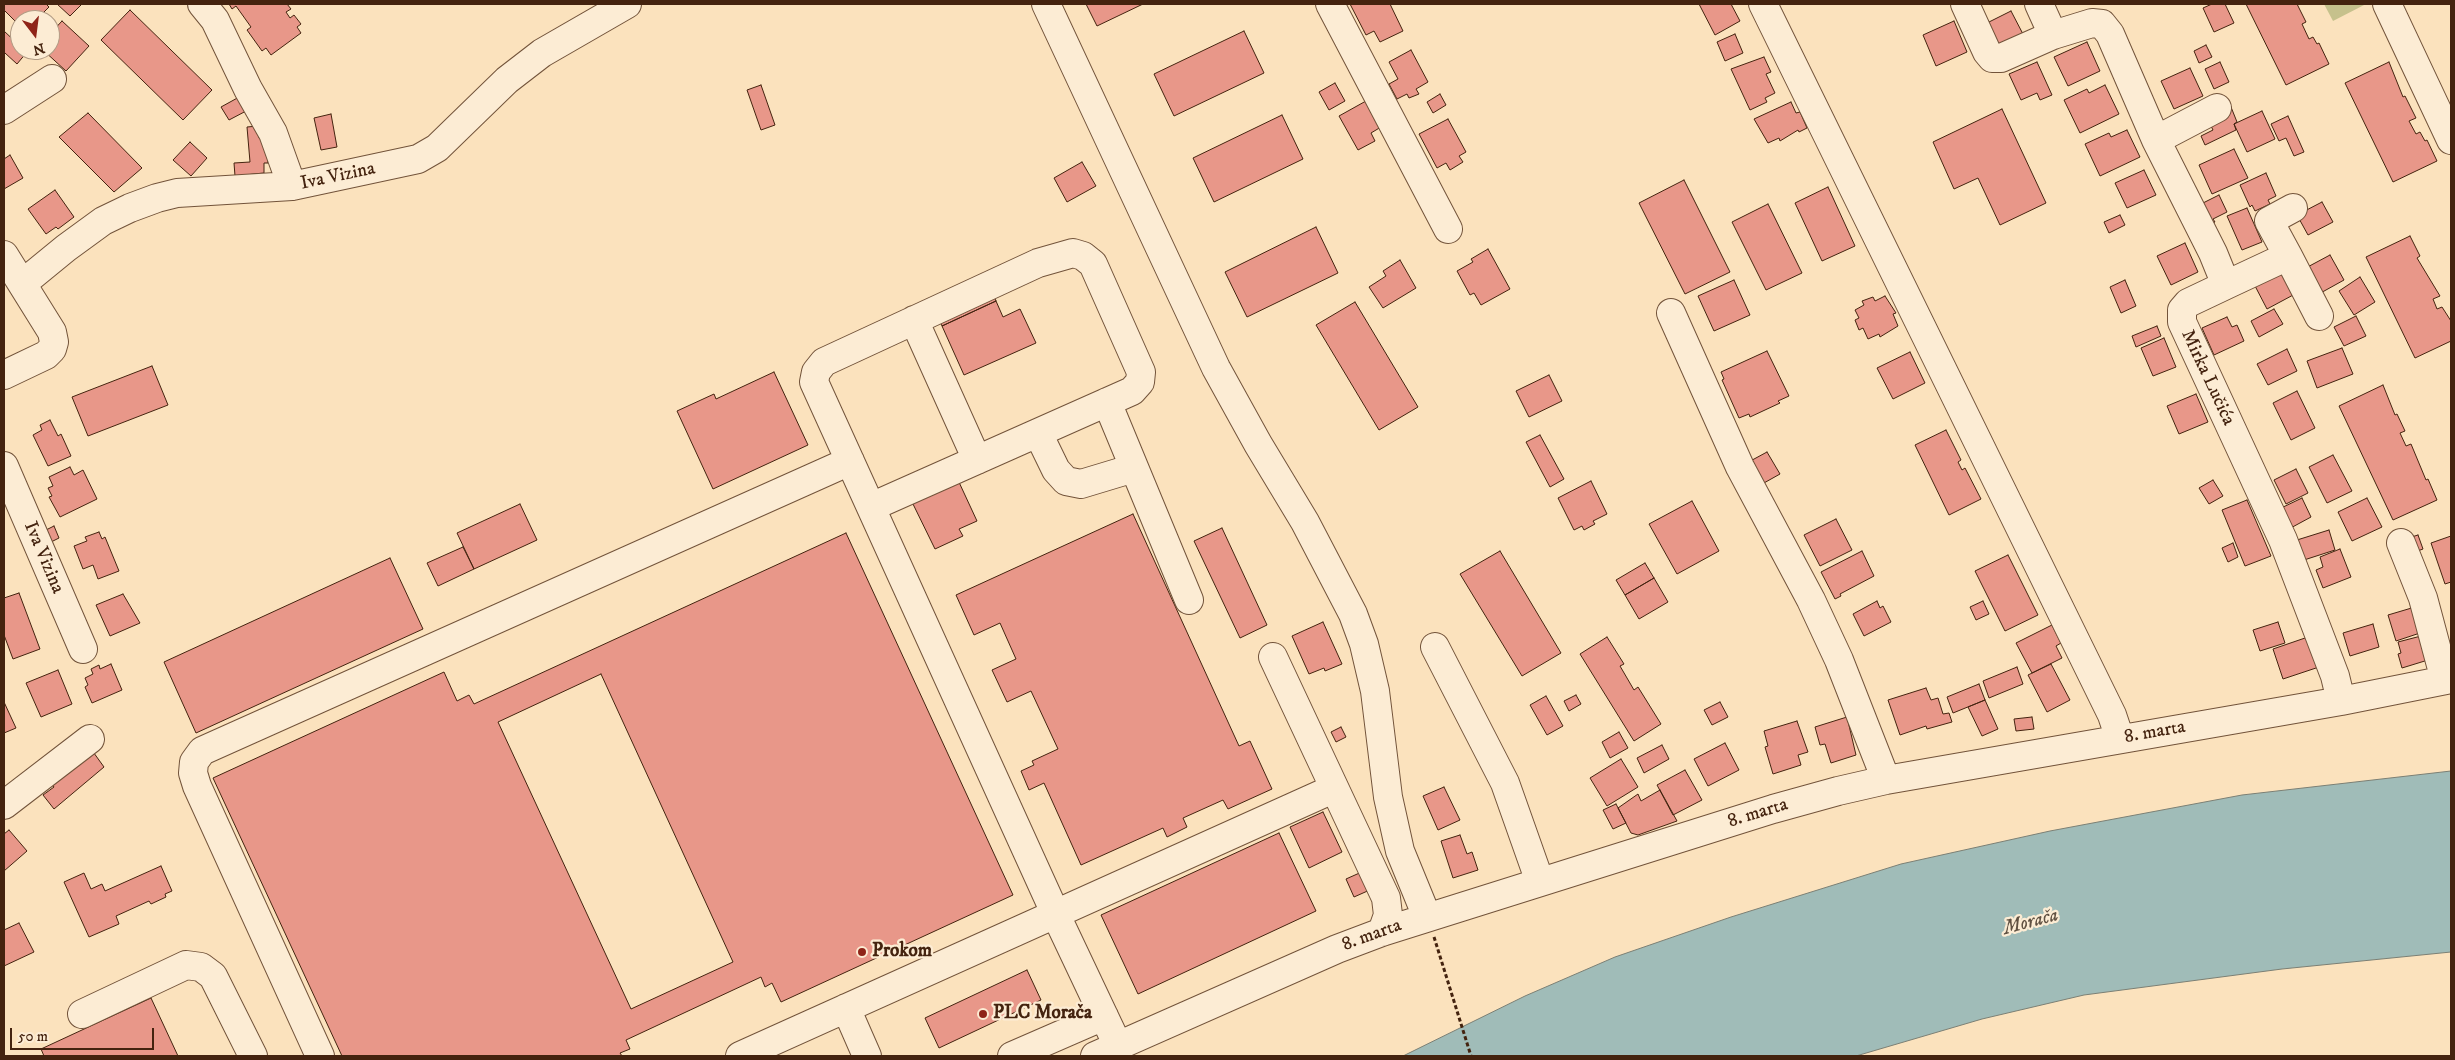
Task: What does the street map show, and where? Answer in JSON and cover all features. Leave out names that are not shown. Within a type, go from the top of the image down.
[{"type":"street","points":[[202,4],[215,20],[248,89],[273,133],[292,186]]},
{"type":"street","name":"Iva Vizina","points":[[22,284],[103,221],[130,208],[177,193],[292,186],[418,159],[437,148],[507,80],[542,53],[605,12],[627,4]]},
{"type":"street","points":[[1046,4],[1216,368],[1339,584],[1364,644],[1375,691],[1388,797],[1398,842],[1427,916]]},
{"type":"street","points":[[1330,4],[1448,229]]},
{"type":"street","points":[[1763,4],[2103,697],[2120,739]]},
{"type":"street","points":[[1965,4],[1987,52],[1992,58],[2001,58],[2053,35],[2092,23],[2102,24],[2110,34],[2156,140],[2213,253],[2226,285]]},
{"type":"street","points":[[2038,4],[2053,35]]},
{"type":"street","points":[[2388,4],[2451,140]]},
{"type":"street","points":[[4,110],[52,79]]},
{"type":"street","points":[[2156,140],[2217,108]]},
{"type":"street","points":[[2293,208],[2270,221],[2319,316]]},
{"type":"street","points":[[871,507],[1132,391],[1140,382],[1141,372],[1093,264],[1084,256],[1073,253],[1038,263],[914,320],[824,362],[816,372],[814,382],[1056,915],[1104,1016],[1107,1051]]},
{"type":"street","points":[[4,255],[52,332],[54,342],[52,349],[46,355],[4,375]]},
{"type":"street","name":"Mirka Lučića","points":[[2288,256],[2188,303],[2182,310],[2182,322],[2283,540],[2335,676],[2341,701]]},
{"type":"street","points":[[1671,313],[1740,467],[1811,600],[1839,660],[1886,780]]},
{"type":"street","points":[[914,320],[977,460]]},
{"type":"street","points":[[1107,402],[1189,600]]},
{"type":"street","points":[[1038,433],[1056,470],[1066,481],[1081,484],[1134,468]]},
{"type":"street","points":[[320,1056],[197,786],[193,773],[194,762],[202,751],[850,461]]},
{"type":"street","name":"Iva Vizina","points":[[4,466],[82,650]]},
{"type":"street","points":[[2401,543],[2423,598],[2448,679]]},
{"type":"street","points":[[1435,647],[1505,783],[1540,882]]},
{"type":"street","points":[[1272,657],[1386,898],[1388,915],[1382,932]]},
{"type":"street","name":"8. marta","points":[[1107,1051],[1337,949],[1382,932],[1427,916],[1773,809],[1886,780],[2341,701],[2448,679]]},
{"type":"street","points":[[4,804],[90,739]]},
{"type":"street","points":[[740,1056],[1333,789]]},
{"type":"street","points":[[82,1014],[186,965],[201,967],[213,976],[253,1056]]},
{"type":"street","points":[[846,1008],[867,1056]]},
{"type":"street","points":[[1012,1056],[1104,1016]]},
{"type":"path","points":[[1443,963],[1471,1056]]},
{"type":"shaded area","points":[[2324,4],[2366,4],[2333,21]]},
{"type":"water","name":"Morača","points":[[2451,771],[2451,952],[2282,969],[2084,995],[1982,1019],[1856,1056],[1403,1056],[1525,996],[1615,957],[1731,917],[1901,864],[2050,831],[2242,795]]},
{"type":"building","points":[[4,4],[46,4],[49,7],[46,10],[10,10],[10,16],[4,10]]},
{"type":"building","points":[[57,4],[82,4],[70,16]]},
{"type":"building","points":[[229,4],[287,4],[291,9],[286,12],[290,18],[294,15],[301,24],[297,27],[301,33],[271,55],[266,48],[262,51],[247,30],[251,27],[236,6],[232,9]]},
{"type":"building","points":[[1086,4],[1143,4],[1097,26]]},
{"type":"building","points":[[1350,4],[1390,4],[1403,31],[1380,42],[1374,31],[1366,35]]},
{"type":"building","points":[[1699,4],[1731,4],[1740,21],[1715,35]]},
{"type":"building","points":[[2212,4],[2225,4],[2234,23],[2214,32],[2203,8]]},
{"type":"building","points":[[2246,4],[2297,4],[2306,22],[2302,24],[2309,39],[2313,37],[2317,44],[2319,43],[2329,64],[2286,85]]},
{"type":"building","points":[[130,10],[212,90],[183,120],[101,40]]},
{"type":"building","points":[[2011,11],[2024,36],[1996,51],[1983,25]]},
{"type":"building","points":[[62,21],[89,46],[66,71],[54,60],[60,60],[60,23]]},
{"type":"building","points":[[1954,21],[1967,52],[1936,66],[1923,35]]},
{"type":"building","points":[[4,31],[10,37],[10,58],[5,53],[4,55]]},
{"type":"building","points":[[1244,31],[1264,73],[1174,116],[1154,74]]},
{"type":"building","points":[[1735,34],[1743,53],[1725,61],[1717,42]]},
{"type":"building","points":[[2087,42],[2100,71],[2068,86],[2054,57]]},
{"type":"building","points":[[2206,45],[2212,57],[2199,63],[2194,51]]},
{"type":"building","points":[[1411,50],[1428,82],[1416,89],[1419,94],[1409,98],[1407,94],[1397,99],[1389,84],[1398,79],[1389,62]]},
{"type":"building","points":[[1764,57],[1771,72],[1766,74],[1775,93],[1765,98],[1767,102],[1750,110],[1731,69]]},
{"type":"building","points":[[2037,62],[2052,95],[2040,100],[2037,93],[2021,100],[2009,74]]},
{"type":"building","points":[[2220,62],[2229,82],[2214,89],[2205,69]]},
{"type":"building","points":[[2389,62],[2403,97],[2405,96],[2416,118],[2409,121],[2416,134],[2420,132],[2425,141],[2427,140],[2437,161],[2393,182],[2345,83]]},
{"type":"building","points":[[2190,68],[2203,96],[2174,109],[2161,81]]},
{"type":"building","points":[[1335,83],[1345,101],[1329,110],[1319,92]]},
{"type":"building","points":[[761,85],[775,125],[761,130],[747,90]]},
{"type":"building","points":[[2105,85],[2119,114],[2080,133],[2064,100],[2087,89],[2089,93]]},
{"type":"building","points":[[1440,94],[1446,105],[1433,113],[1427,102]]},
{"type":"building","points":[[241,96],[248,110],[229,120],[221,107]]},
{"type":"building","points":[[1366,101],[1381,127],[1371,133],[1375,141],[1358,150],[1339,116]]},
{"type":"building","points":[[1791,102],[1796,113],[1800,112],[1807,128],[1799,132],[1798,130],[1780,141],[1779,138],[1768,143],[1754,119]]},
{"type":"building","points":[[2231,107],[2237,122],[2234,124],[2236,130],[2205,145],[2201,136],[2213,130],[2207,118]]},
{"type":"building","points":[[2002,109],[2046,203],[2000,225],[1978,178],[1954,189],[1933,142]]},
{"type":"building","points":[[2262,111],[2275,139],[2247,152],[2234,124]]},
{"type":"building","points":[[88,113],[142,168],[114,192],[59,137]]},
{"type":"building","points":[[331,114],[337,147],[321,150],[314,118]]},
{"type":"building","points":[[1282,115],[1303,159],[1214,202],[1193,158]]},
{"type":"building","points":[[2288,116],[2304,152],[2294,156],[2286,138],[2279,141],[2271,124]]},
{"type":"building","points":[[1448,119],[1466,152],[1459,156],[1463,162],[1450,170],[1446,163],[1437,168],[1419,134]]},
{"type":"building","points":[[258,126],[259,138],[266,138],[268,163],[264,163],[264,173],[235,176],[234,163],[250,162],[247,127]]},
{"type":"building","points":[[2127,130],[2140,157],[2100,176],[2085,144],[2109,133],[2111,137]]},
{"type":"building","points":[[190,142],[207,158],[191,176],[173,160]]},
{"type":"building","points":[[2234,149],[2248,178],[2212,194],[2199,165]]},
{"type":"building","points":[[10,155],[23,178],[4,189],[4,159]]},
{"type":"building","points":[[1082,162],[1096,186],[1067,202],[1054,178]]},
{"type":"building","points":[[2144,170],[2156,195],[2127,208],[2115,183]]},
{"type":"building","points":[[2266,173],[2276,196],[2268,200],[2270,204],[2255,211],[2252,205],[2250,207],[2240,185]]},
{"type":"building","points":[[1684,180],[1730,272],[1685,294],[1639,203]]},
{"type":"building","points":[[1828,187],[1855,246],[1822,261],[1795,203]]},
{"type":"building","points":[[55,190],[74,217],[58,229],[56,227],[46,234],[28,209]]},
{"type":"building","points":[[2219,195],[2227,212],[2213,219],[2215,222],[2205,227],[2195,207]]},
{"type":"building","points":[[2322,202],[2333,222],[2308,235],[2297,215]]},
{"type":"building","points":[[1768,204],[1802,273],[1766,290],[1732,222]]},
{"type":"building","points":[[2247,208],[2262,242],[2242,250],[2227,216]]},
{"type":"building","points":[[2120,215],[2125,225],[2109,233],[2104,222]]},
{"type":"building","points":[[1316,227],[1338,273],[1247,317],[1225,272]]},
{"type":"building","points":[[2410,236],[2420,256],[2417,258],[2440,296],[2433,299],[2437,309],[2442,307],[2451,321],[2451,341],[2415,358],[2366,257]]},
{"type":"building","points":[[2185,243],[2198,272],[2171,285],[2157,256]]},
{"type":"building","points":[[1488,249],[1510,289],[1481,305],[1474,293],[1470,295],[1457,271],[1473,262],[1471,259]]},
{"type":"building","points":[[2330,255],[2344,280],[2317,295],[2302,270]]},
{"type":"building","points":[[1400,260],[1416,288],[1383,308],[1369,287],[1386,276],[1383,271]]},
{"type":"building","points":[[2281,270],[2295,294],[2267,309],[2254,284]]},
{"type":"building","points":[[2360,277],[2375,302],[2354,315],[2339,291]]},
{"type":"building","points":[[1734,280],[1750,315],[1714,331],[1698,296]]},
{"type":"building","points":[[2125,280],[2136,306],[2121,313],[2110,287]]},
{"type":"building","points":[[989,286],[996,301],[942,326],[935,311]]},
{"type":"building","points":[[1885,296],[1896,313],[1893,314],[1898,326],[1880,337],[1879,334],[1868,339],[1863,328],[1859,330],[1855,320],[1859,318],[1855,310],[1864,305],[1862,301],[1873,297],[1875,301]]},
{"type":"building","points":[[996,301],[1003,317],[1020,309],[1036,343],[964,375],[942,326]]},
{"type":"building","points":[[1355,302],[1418,407],[1379,430],[1316,325]]},
{"type":"building","points":[[2274,309],[2283,324],[2259,337],[2251,321]]},
{"type":"building","points":[[2356,316],[2366,336],[2344,346],[2334,327]]},
{"type":"building","points":[[2227,317],[2232,327],[2237,325],[2244,341],[2214,355],[2202,328]]},
{"type":"building","points":[[2157,326],[2161,336],[2136,347],[2132,336]]},
{"type":"building","points":[[2164,338],[2176,367],[2153,376],[2141,348]]},
{"type":"building","points":[[2342,348],[2353,374],[2317,388],[2307,361]]},
{"type":"building","points":[[2287,349],[2297,371],[2268,385],[2257,364]]},
{"type":"building","points":[[1767,351],[1789,396],[1778,401],[1780,403],[1750,417],[1749,414],[1739,418],[1722,380],[1724,379],[1721,372]]},
{"type":"building","points":[[1910,352],[1925,383],[1893,399],[1877,368]]},
{"type":"building","points":[[152,366],[168,405],[88,436],[72,397]]},
{"type":"building","points":[[774,372],[808,445],[713,489],[677,411],[714,394],[716,399]]},
{"type":"building","points":[[1549,375],[1562,401],[1529,417],[1516,391]]},
{"type":"building","points":[[2383,385],[2395,415],[2397,414],[2405,431],[2400,433],[2406,446],[2411,444],[2426,480],[2428,479],[2437,500],[2393,520],[2339,406]]},
{"type":"building","points":[[2297,391],[2315,428],[2291,440],[2273,403]]},
{"type":"building","points":[[2196,394],[2208,422],[2179,434],[2167,406]]},
{"type":"building","points":[[50,420],[58,436],[61,434],[71,456],[48,466],[33,435],[42,430],[40,425]]},
{"type":"building","points":[[1946,430],[1961,460],[1958,462],[1962,470],[1965,468],[1981,499],[1949,515],[1915,445]]},
{"type":"building","points":[[1540,435],[1564,479],[1550,487],[1526,442]]},
{"type":"building","points":[[1767,452],[1780,474],[1755,488],[1743,465]]},
{"type":"building","points":[[2333,455],[2352,491],[2327,503],[2309,467]]},
{"type":"building","points":[[70,467],[74,475],[83,470],[97,499],[60,517],[49,497],[52,496],[48,488],[53,486],[49,477]]},
{"type":"building","points":[[2296,469],[2308,493],[2286,504],[2274,480]]},
{"type":"building","points":[[958,480],[977,521],[959,529],[963,536],[935,549],[912,502]]},
{"type":"building","points":[[2213,480],[2223,496],[2209,504],[2199,488]]},
{"type":"building","points":[[1591,481],[1607,514],[1593,521],[1595,524],[1584,530],[1582,526],[1574,530],[1558,498]]},
{"type":"building","points":[[2302,498],[2311,517],[2287,530],[2277,510]]},
{"type":"building","points":[[2367,498],[2382,527],[2352,541],[2338,512]]},
{"type":"building","points":[[2247,500],[2271,556],[2245,566],[2222,510]]},
{"type":"building","points":[[1692,501],[1719,551],[1677,574],[1649,524]]},
{"type":"building","points":[[520,504],[537,540],[474,569],[457,533]]},
{"type":"building","points":[[1133,514],[1239,746],[1250,741],[1272,789],[1228,809],[1223,800],[1183,818],[1187,827],[1167,837],[1163,828],[1081,865],[1044,783],[1029,790],[1021,771],[1034,765],[1032,761],[1058,749],[1031,691],[1007,702],[992,670],[1016,659],[1000,623],[974,635],[956,595]]},
{"type":"building","points":[[1836,519],[1852,550],[1820,566],[1804,535]]},
{"type":"building","points":[[54,526],[59,538],[47,544],[42,532]]},
{"type":"building","points":[[1222,528],[1267,625],[1240,638],[1194,541]]},
{"type":"building","points":[[2329,530],[2335,550],[2304,560],[2297,540]]},
{"type":"building","points":[[99,532],[102,539],[105,537],[119,571],[98,579],[93,565],[83,569],[74,546],[87,541],[85,537]]},
{"type":"building","points":[[846,533],[1013,895],[781,1002],[772,983],[765,987],[761,977],[626,1040],[630,1049],[620,1053],[622,1056],[342,1056],[213,778],[444,672],[457,701],[469,695],[474,704]],"holes":[[[601,674],[733,962],[631,1009],[498,722]]]},
{"type":"building","points":[[2418,535],[2423,549],[2407,555],[2402,540]]},
{"type":"building","points":[[2451,536],[2451,582],[2445,584],[2431,543]]},
{"type":"building","points":[[2233,543],[2238,557],[2228,562],[2222,548]]},
{"type":"building","points":[[463,547],[474,569],[438,586],[427,563]]},
{"type":"building","points":[[2340,549],[2351,577],[2323,588],[2316,570],[2323,567],[2320,557]]},
{"type":"building","points":[[1500,551],[1561,653],[1522,676],[1460,574]]},
{"type":"building","points":[[1862,551],[1874,576],[1840,594],[1841,596],[1835,599],[1821,572]]},
{"type":"building","points":[[2008,555],[2038,615],[2005,631],[1975,571]]},
{"type":"building","points":[[390,558],[423,629],[196,733],[164,662]]},
{"type":"building","points":[[1645,563],[1654,578],[1625,595],[1616,580]]},
{"type":"building","points":[[1654,578],[1668,602],[1639,619],[1625,595]]},
{"type":"building","points":[[19,593],[40,649],[13,659],[4,635],[4,598]]},
{"type":"building","points":[[123,594],[140,623],[110,636],[96,605]]},
{"type":"building","points":[[1877,601],[1880,608],[1883,606],[1891,622],[1864,636],[1853,614]]},
{"type":"building","points":[[1983,601],[1989,614],[1976,620],[1970,607]]},
{"type":"building","points":[[2415,607],[2423,632],[2396,641],[2388,615]]},
{"type":"building","points":[[1323,622],[1342,664],[1325,671],[1324,668],[1309,674],[1292,636]]},
{"type":"building","points":[[2278,622],[2285,643],[2260,651],[2253,630]]},
{"type":"building","points":[[2373,624],[2379,647],[2350,656],[2343,633]]},
{"type":"building","points":[[2052,625],[2061,643],[2056,646],[2062,658],[2032,673],[2016,643]]},
{"type":"building","points":[[2421,636],[2428,660],[2402,668],[2398,654],[2401,653],[2398,642]]},
{"type":"building","points":[[1607,637],[1624,664],[1620,666],[1634,690],[1638,687],[1661,724],[1634,741],[1580,654]]},
{"type":"building","points":[[2308,637],[2319,667],[2283,679],[2273,649]]},
{"type":"building","points":[[111,664],[122,690],[92,703],[85,687],[88,685],[85,678],[93,674],[91,669],[99,665],[100,669]]},
{"type":"building","points":[[2051,664],[2070,700],[2047,712],[2028,675]]},
{"type":"building","points":[[2017,667],[2023,684],[1989,698],[1983,681]]},
{"type":"building","points":[[58,670],[72,704],[41,717],[26,683]]},
{"type":"building","points":[[1979,684],[1985,700],[1953,713],[1947,697]]},
{"type":"building","points":[[1926,688],[1931,700],[1938,698],[1943,714],[1949,713],[1952,722],[1927,729],[1926,726],[1900,735],[1888,700]]},
{"type":"building","points":[[1576,695],[1581,704],[1569,711],[1564,701]]},
{"type":"building","points":[[1546,696],[1563,726],[1547,735],[1530,705]]},
{"type":"building","points":[[1985,700],[1998,729],[1982,736],[1968,707]]},
{"type":"building","points":[[4,702],[16,728],[4,733]]},
{"type":"building","points":[[1720,702],[1728,717],[1712,725],[1704,710]]},
{"type":"building","points":[[1847,717],[1856,755],[1831,763],[1825,744],[1820,745],[1815,727]]},
{"type":"building","points":[[2032,717],[2034,729],[2016,731],[2014,719]]},
{"type":"building","points":[[1797,721],[1808,752],[1798,755],[1801,765],[1773,774],[1765,747],[1768,746],[1764,731]]},
{"type":"building","points":[[1341,727],[1346,737],[1336,742],[1331,732]]},
{"type":"building","points":[[1619,732],[1628,748],[1610,758],[1602,742]]},
{"type":"building","points":[[1725,743],[1739,770],[1708,786],[1694,759]]},
{"type":"building","points":[[1662,745],[1669,759],[1644,773],[1637,758]]},
{"type":"building","points":[[91,749],[104,767],[54,809],[43,795],[54,787],[51,783]]},
{"type":"building","points":[[1621,759],[1638,787],[1607,806],[1590,778]]},
{"type":"building","points":[[1685,770],[1702,800],[1673,815],[1657,785]]},
{"type":"building","points":[[1444,787],[1460,820],[1438,830],[1423,796]]},
{"type":"building","points":[[1660,790],[1677,821],[1638,835],[1631,833],[1618,808],[1638,794],[1641,801]]},
{"type":"building","points":[[1616,804],[1626,823],[1613,829],[1603,810]]},
{"type":"building","points":[[1323,812],[1342,852],[1309,868],[1290,827]]},
{"type":"building","points":[[9,830],[27,851],[4,871],[4,834]]},
{"type":"building","points":[[1279,833],[1316,911],[1138,994],[1101,915]]},
{"type":"building","points":[[1460,835],[1467,854],[1472,852],[1478,870],[1453,878],[1441,841]]},
{"type":"building","points":[[161,866],[172,891],[165,894],[166,897],[151,904],[149,901],[116,916],[119,924],[89,937],[64,882],[84,873],[91,889],[102,884],[105,891]]},
{"type":"building","points":[[1364,871],[1372,889],[1354,897],[1346,879]]},
{"type":"building","points":[[19,923],[34,952],[4,966],[4,930]]},
{"type":"building","points":[[1027,970],[1041,1000],[939,1048],[925,1018]]},
{"type":"building","points":[[151,998],[178,1056],[44,1056],[41,1049]]},
{"type":"place","name":"Prokom","points":[[862,952]]},
{"type":"place","name":"PLC Morača","points":[[983,1014]]}]
